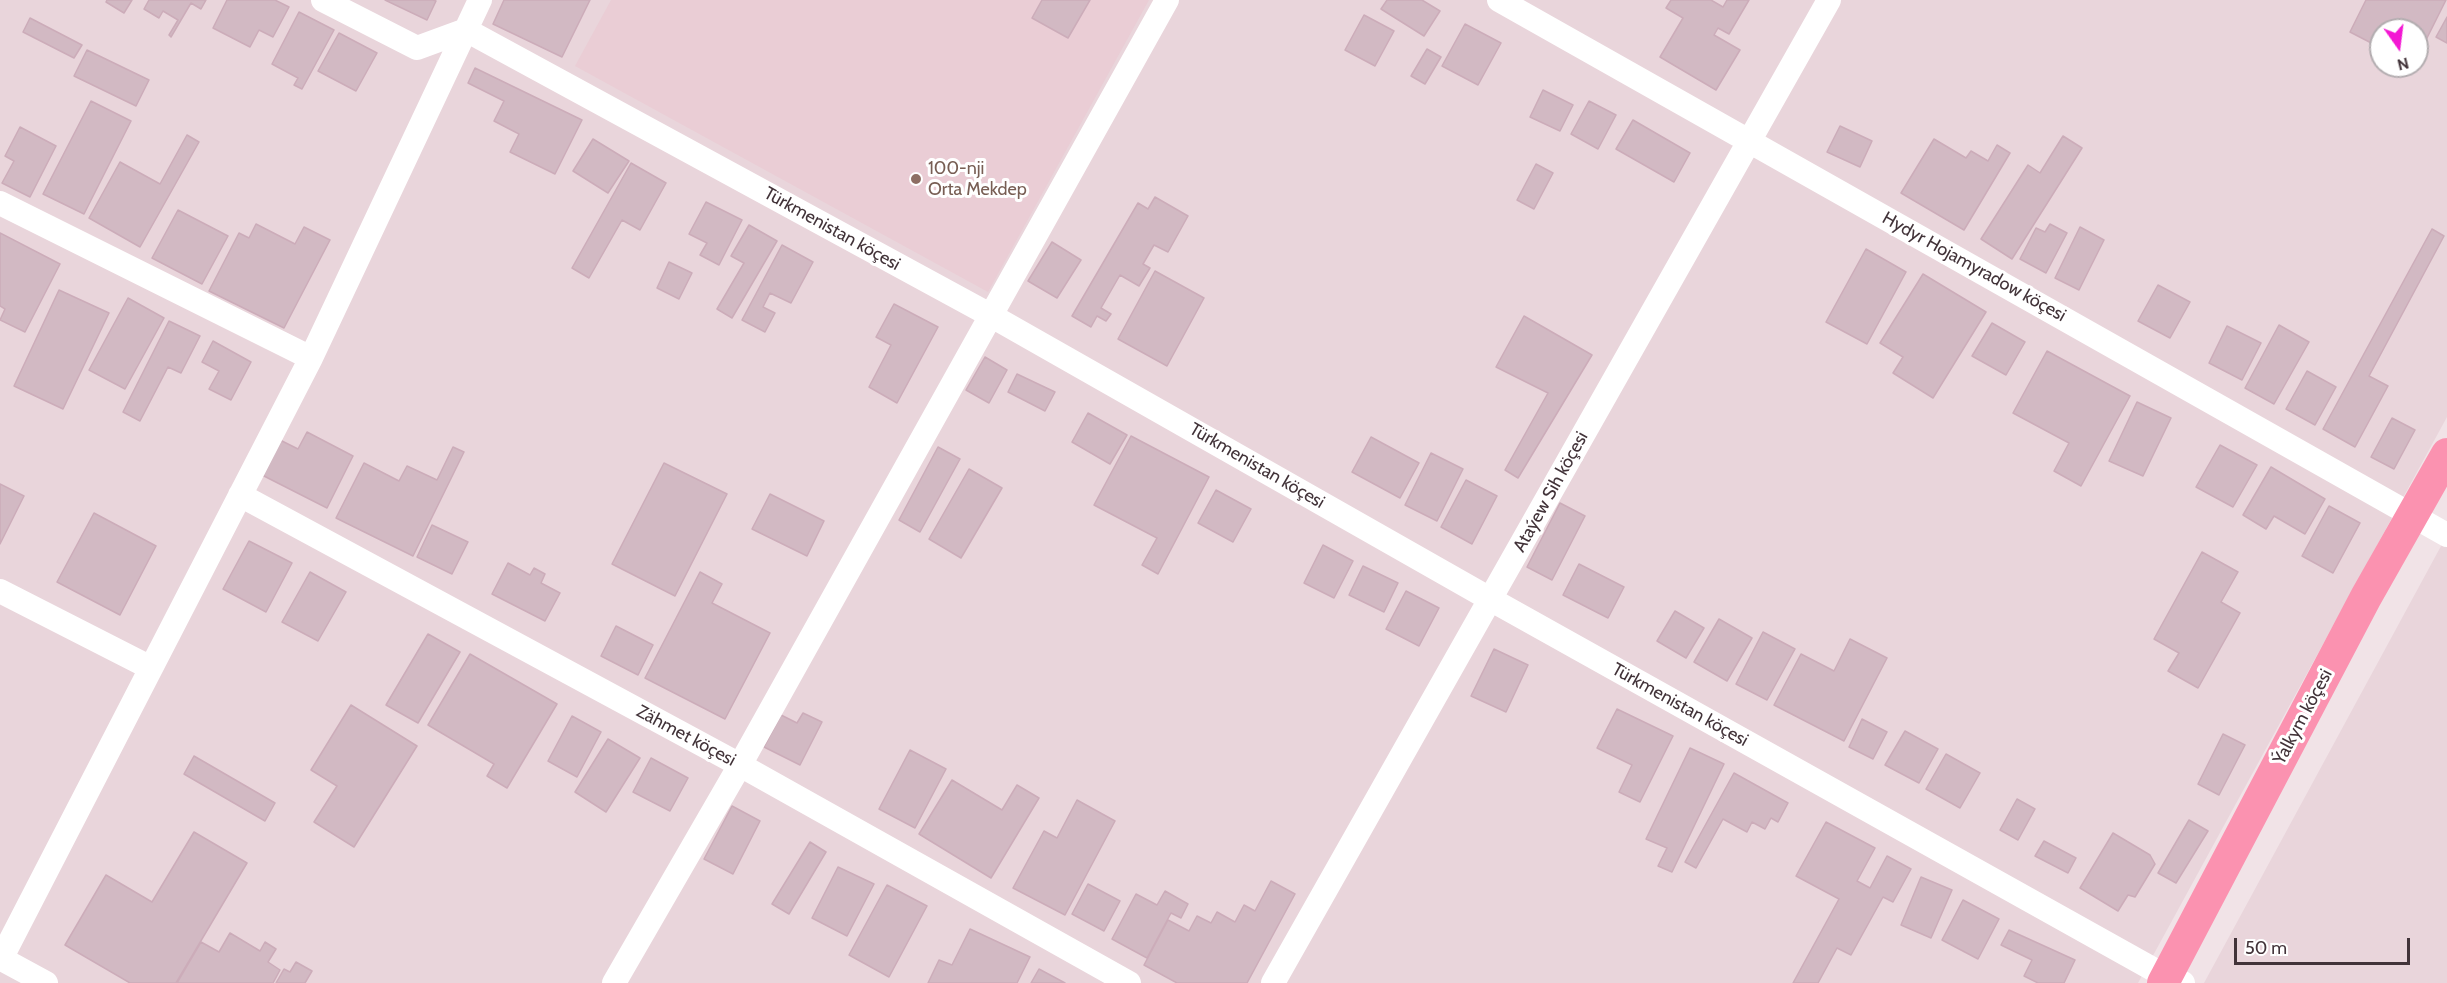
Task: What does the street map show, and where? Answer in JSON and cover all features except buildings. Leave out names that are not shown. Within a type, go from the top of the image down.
[{"type":"main road","name":"Ýalkym köçesi","points":[[2429,525],[2447,454]]},
{"type":"main road","name":"Ýalkym köçesi","points":[[2174,981],[2429,525],[2447,487]]},
{"type":"street","points":[[323,0],[417,48],[466,30]]},
{"type":"street","points":[[46,983],[0,959],[311,358],[480,0]]},
{"type":"street","points":[[614,983],[740,765],[1167,0]]},
{"type":"street","name":"Hydyr Hojamyradow köçesi","points":[[1499,0],[2429,525]]},
{"type":"street","name":"Ataýew Sih köçesi","points":[[1273,983],[1829,0]]},
{"type":"street","name":"Türkmenistan köçesi","points":[[466,30],[990,315],[1490,599],[2174,981]]},
{"type":"street","points":[[0,203],[311,358]]},
{"type":"street","name":"Zähmet köçesi","points":[[240,495],[740,765],[1129,983]]},
{"type":"street","points":[[0,591],[152,668]]},
{"type":"shaded area","points":[[0,0],[2447,0],[2447,417],[2138,983],[0,983]]},
{"type":"shaded area","name":"100-nji Orta Mekdep","points":[[611,0],[1149,0],[988,292],[575,66]]},
{"type":"shaded area","points":[[2447,535],[2447,983],[2204,983]]},
{"type":"place","name":"100-nji Orta Mekdep","points":[[916,179]]}]
